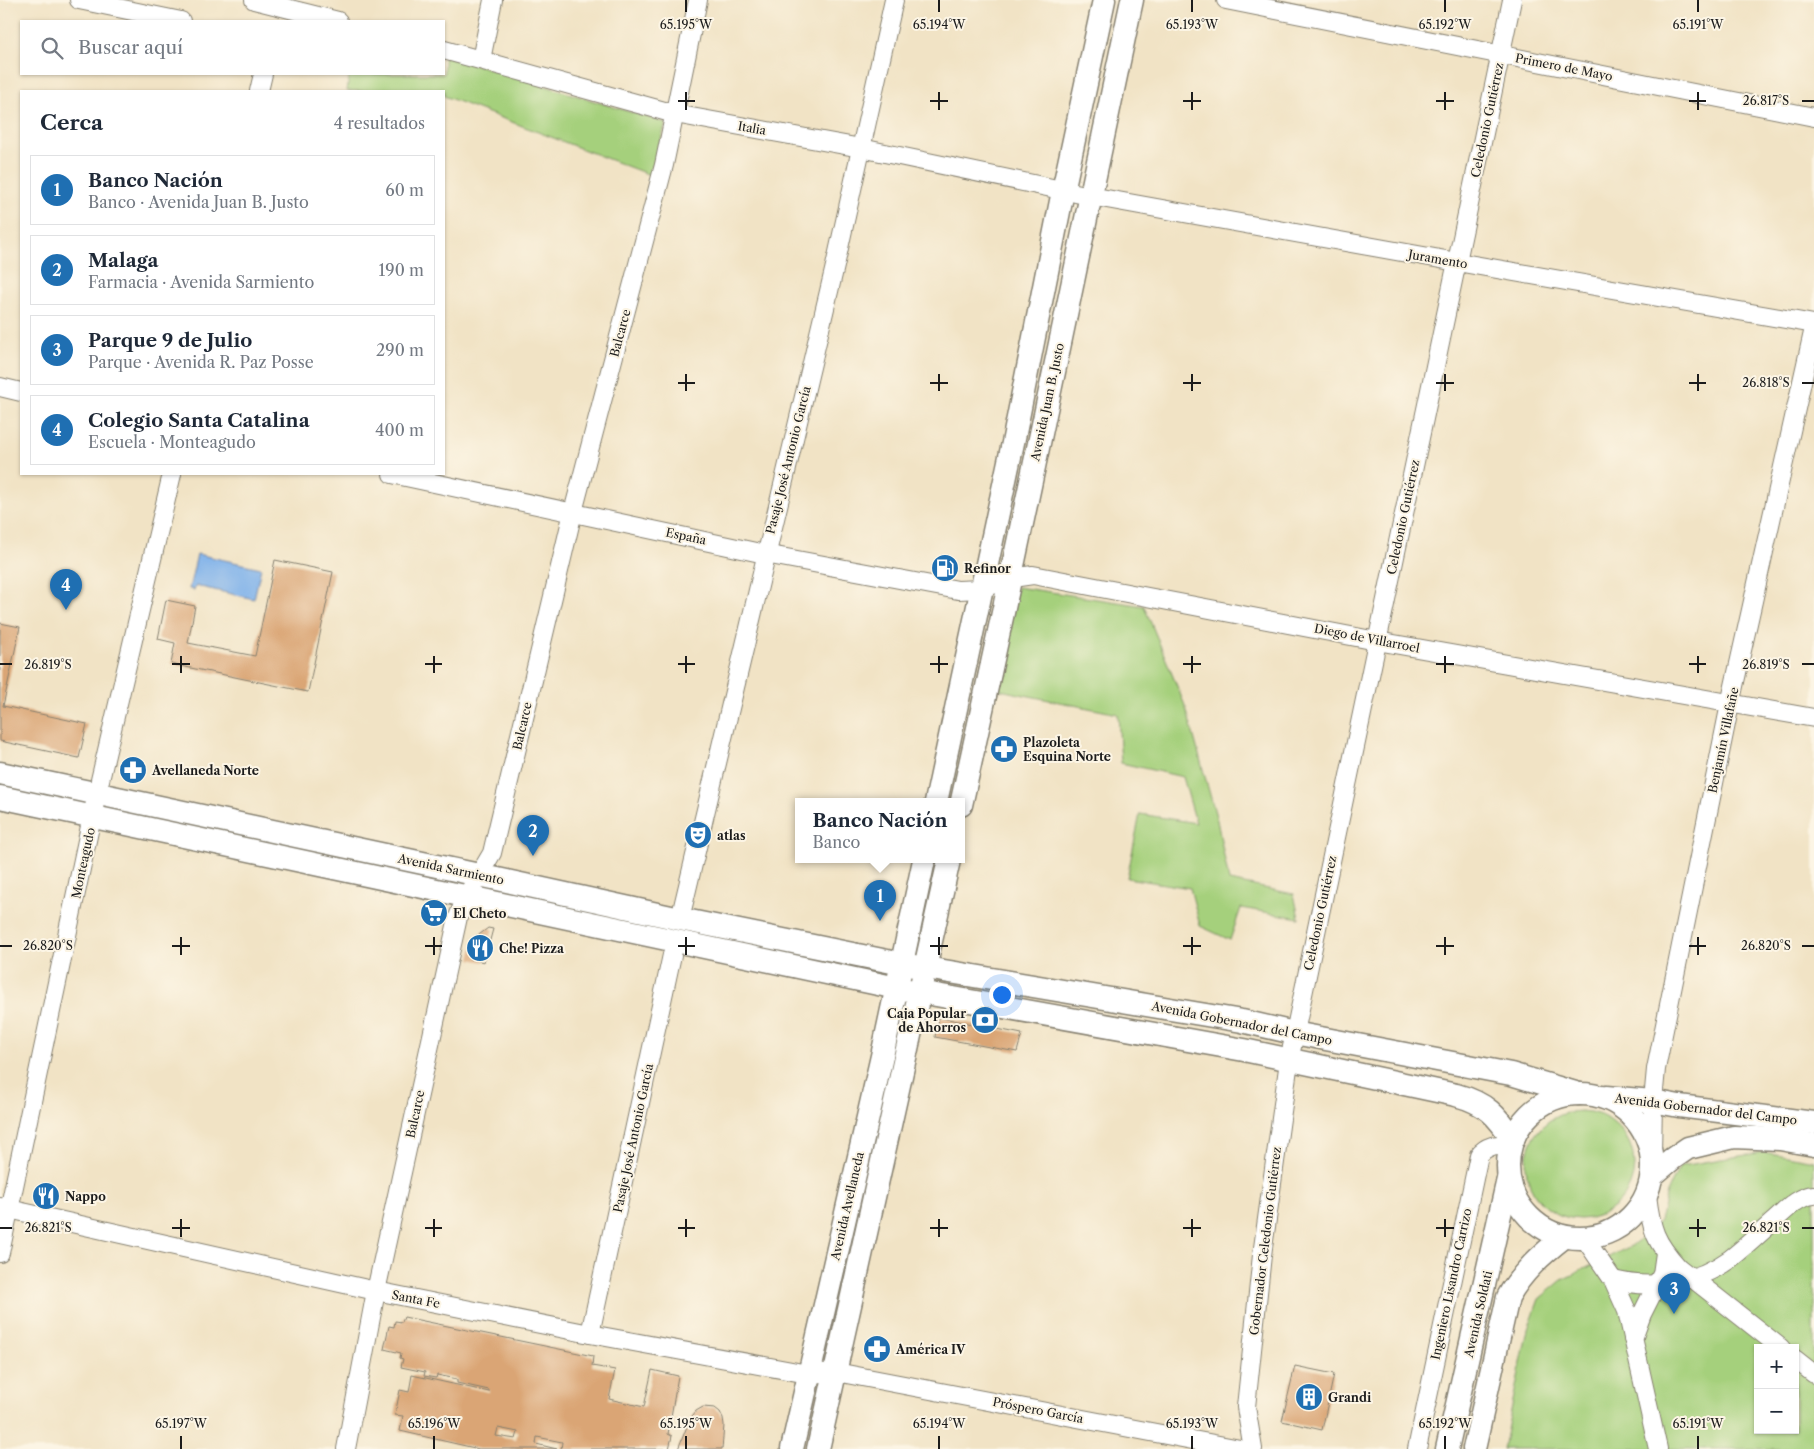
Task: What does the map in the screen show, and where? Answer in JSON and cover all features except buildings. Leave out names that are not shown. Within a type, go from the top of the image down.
[{"type":"main road","name":"Avenida Juan B. Justo","points":[[937,798],[1014,438],[1063,191],[1104,0]]},
{"type":"main road","name":"Avenida Juan B. Justo","points":[[963,798],[1012,578],[1132,0]]},
{"type":"main road","name":"Avenida Sarmiento","points":[[0,773],[680,919],[902,964]]},
{"type":"main road","name":"Avenida Sarmiento","points":[[0,797],[897,988]]},
{"type":"main road","points":[[902,964],[923,863]]},
{"type":"main road","points":[[925,968],[948,863]]},
{"type":"main road","name":"Avenida Gobernador del Campo","points":[[902,964],[1242,1021],[1294,1034],[1510,1074],[1588,1095],[1653,1100],[1679,1106],[1814,1123]]},
{"type":"main road","name":"Avenida Avellaneda","points":[[792,1449],[902,964]]},
{"type":"main road","name":"Avenida Avellaneda","points":[[818,1449],[925,968]]},
{"type":"main road","points":[[897,988],[1244,1050],[1469,1098],[1481,1103],[1494,1114],[1512,1142]]},
{"type":"main road","points":[[1588,1095],[1617,1104],[1634,1117],[1646,1135],[1651,1175],[1637,1212],[1622,1226],[1604,1235],[1575,1238],[1544,1229],[1528,1216],[1515,1199],[1508,1179],[1508,1161],[1512,1142],[1523,1121],[1539,1107],[1558,1097],[1588,1095]]},
{"type":"main road","name":"Avenida Gobernador del Campo","points":[[1651,1175],[1688,1148],[1734,1137],[1780,1139],[1814,1145]]},
{"type":"main road","name":"Avenida Soldati","points":[[1447,1449],[1508,1179]]},
{"type":"main road","name":"Avenida Soldati","points":[[1474,1449],[1508,1298],[1527,1270],[1575,1238]]},
{"type":"street","points":[[79,0],[176,20]]},
{"type":"street","points":[[254,0],[277,9],[333,20]]},
{"type":"street","points":[[481,60],[493,0]]},
{"type":"street","name":"Balcarce","points":[[346,1449],[376,1291],[458,917],[466,896],[492,853],[573,512],[664,165],[698,0]]},
{"type":"street","name":"Pasaje José Antonio García","points":[[680,919],[894,0]]},
{"type":"street","name":"Primero de Mayo","points":[[1226,0],[1814,117]]},
{"type":"street","name":"Celedonio Gutiérrez","points":[[1294,1034],[1512,0]]},
{"type":"street","name":"Italia","points":[[445,50],[675,114],[861,148],[1063,191]]},
{"type":"street","points":[[259,90],[263,75]]},
{"type":"street","name":"Juramento","points":[[1063,191],[1814,324]]},
{"type":"street","name":"Benjamín Villafañe","points":[[1775,1344],[1678,1267],[1659,1244],[1650,1222],[1653,1100],[1656,1069],[1730,704],[1814,328]]},
{"type":"street","points":[[0,387],[20,392]]},
{"type":"street","name":"Monteagudo","points":[[0,1253],[5,1208],[97,793],[172,475]]},
{"type":"street","name":"España","points":[[397,475],[765,554],[958,590],[981,589]]},
{"type":"street","name":"Diego de Villarroel","points":[[981,589],[1012,578],[1033,575],[1377,641],[1814,718]]},
{"type":"street","name":"Pasaje José Antonio García","points":[[590,1334],[675,941]]},
{"type":"street","name":"Gobernador Celedonio Gutiérrez","points":[[1253,1449],[1246,1407],[1262,1255],[1294,1034]]},
{"type":"street","name":"Ingeniero Lisandro Carrizo","points":[[1417,1449],[1479,1155],[1485,1148],[1512,1142]]},
{"type":"street","points":[[1613,1280],[1641,1285],[1657,1284],[1693,1277],[1711,1270],[1730,1259],[1792,1205],[1806,1196],[1814,1195]]},
{"type":"street","name":"Santa Fe","points":[[5,1208],[376,1291],[590,1334],[808,1374],[836,1372]]},
{"type":"street","points":[[1575,1238],[1613,1280],[1626,1311],[1658,1449]]},
{"type":"street","points":[[1633,1339],[1642,1314],[1662,1274],[1666,1253]]},
{"type":"street","points":[[1799,1363],[1814,1374]]},
{"type":"street","name":"Próspero García","points":[[836,1372],[1240,1449]]},
{"type":"green space","points":[[445,55],[666,123],[650,175],[445,96],[445,90],[347,90],[349,78],[344,75],[445,75]]},
{"type":"green space","points":[[1017,587],[1144,606],[1186,708],[1217,820],[1229,881],[1294,894],[1299,918],[1241,908],[1230,940],[1200,926],[1190,888],[1127,878],[1140,814],[1196,823],[1183,777],[1121,763],[1118,714],[995,689]]},
{"type":"green space","points":[[1580,1111],[1601,1115],[1618,1127],[1630,1144],[1634,1165],[1630,1186],[1618,1203],[1601,1215],[1580,1219],[1559,1215],[1542,1203],[1530,1186],[1526,1165],[1530,1144],[1542,1127],[1559,1115]]},
{"type":"green space","points":[[1764,1152],[1814,1161],[1814,1449],[1503,1449],[1528,1329],[1539,1299],[1562,1280],[1635,1244],[1660,1221],[1667,1192],[1680,1166]]},
{"type":"water","points":[[197,554],[261,568],[254,599],[196,586],[194,590],[189,589]]},
{"type":"place","name":"Refinor","points":[[945,568]]},
{"type":"place","name":"Colegio Santa Catalina","points":[[66,610]]},
{"type":"place","name":"Plazoleta Esquina Norte","points":[[1004,749]]},
{"type":"place","name":"Avellaneda Norte","points":[[133,770]]},
{"type":"place","name":"atlas","points":[[698,835]]},
{"type":"place","name":"Malaga","points":[[533,856]]},
{"type":"place","name":"El Cheto","points":[[434,913]]},
{"type":"place","name":"Banco Nación","points":[[880,921]]},
{"type":"place","name":"Che! Pizza","points":[[480,948]]},
{"type":"place","name":"Caja Popular de Ahorros","points":[[985,1020]]},
{"type":"place","name":"Nappo","points":[[46,1196]]},
{"type":"place","name":"Parque 9 de Julio","points":[[1674,1314]]},
{"type":"place","name":"América IV","points":[[877,1349]]},
{"type":"place","name":"Grandi","points":[[1309,1397]]}]
